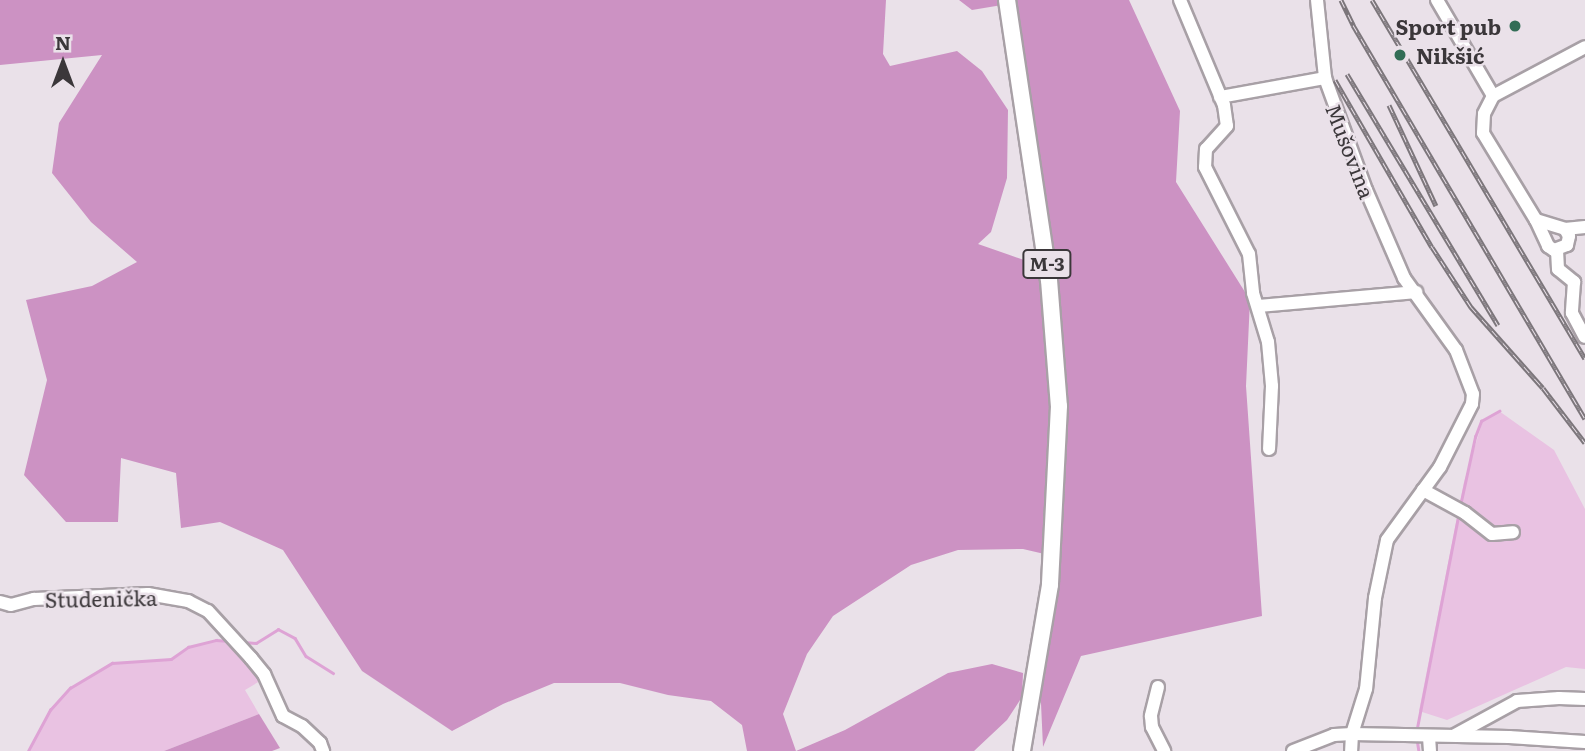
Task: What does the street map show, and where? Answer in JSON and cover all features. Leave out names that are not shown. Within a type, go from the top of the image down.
[{"type":"main road","name":"M-3","points":[[1007,0],[1050,285],[1059,406],[1051,585],[1023,749]]},
{"type":"street","points":[[1181,0],[1220,97],[1227,125],[1206,149],[1205,167],[1249,254],[1253,293],[1268,342],[1272,386],[1269,449]]},
{"type":"street","name":"Mušovina","points":[[1317,0],[1325,78],[1366,190],[1404,278],[1456,350],[1473,394],[1472,404],[1440,467],[1387,540],[1375,598],[1366,689],[1352,734],[1351,751]]},
{"type":"street","points":[[1437,0],[1493,96]]},
{"type":"street","points":[[1557,250],[1548,246],[1536,220],[1483,133],[1483,114],[1493,96],[1585,47]]},
{"type":"street","points":[[1220,97],[1325,78]]},
{"type":"street","points":[[1536,220],[1565,229],[1585,226]]},
{"type":"street","points":[[1557,250],[1567,245],[1569,236],[1565,229]]},
{"type":"street","points":[[1557,250],[1559,269],[1574,282],[1576,289],[1572,313],[1584,334]]},
{"type":"street","points":[[1259,306],[1416,292]]},
{"type":"street","points":[[1423,490],[1465,513],[1492,534],[1513,531]]},
{"type":"street","name":"Studenička","points":[[0,602],[11,606],[34,599],[148,594],[177,597],[208,611],[264,674],[283,716],[302,726],[320,743],[323,751]]},
{"type":"street","points":[[1158,687],[1151,716],[1152,727],[1164,751]]},
{"type":"street","points":[[1452,737],[1517,701],[1585,699]]},
{"type":"street","points":[[1293,751],[1334,735],[1352,734],[1509,737],[1585,742]]},
{"type":"street","points":[[1428,737],[1430,751]]},
{"type":"shaded area","points":[[0,0],[886,0],[883,54],[890,66],[957,51],[982,71],[1008,110],[1007,178],[991,232],[978,244],[1024,260],[1047,272],[1008,4],[972,10],[959,0],[1129,0],[1180,111],[1176,182],[1250,300],[1246,386],[1262,616],[1081,656],[1043,747],[1039,660],[1053,556],[1023,549],[958,550],[911,565],[833,616],[807,654],[783,714],[796,751],[747,751],[742,725],[711,701],[668,695],[620,683],[554,683],[503,704],[452,731],[362,671],[283,550],[220,522],[181,528],[176,473],[121,458],[118,522],[66,522],[24,475],[47,380],[26,300],[92,286],[137,262],[91,222],[52,173],[59,123],[102,55],[0,65]]},
{"type":"shaded area","points":[[1499,411],[1554,450],[1585,509],[1585,669],[1566,667],[1447,720],[1419,711],[1464,482],[1483,420]]},
{"type":"shaded area","points":[[217,640],[241,647],[265,678],[245,690],[259,714],[164,751],[28,751],[50,709],[70,688],[112,663],[171,659],[188,647]]},
{"type":"shaded area","points":[[992,664],[1023,673],[1022,697],[1007,720],[974,751],[796,751],[845,730],[948,673]]},
{"type":"shaded area","points":[[259,714],[280,748],[272,751],[164,751]]},
{"type":"waterway","points":[[1460,506],[1481,421],[1499,411]]},
{"type":"waterway","points":[[1416,733],[1458,516]]},
{"type":"waterway","points":[[243,642],[256,643],[278,629],[295,638],[306,656],[333,673]]},
{"type":"waterway","points":[[28,751],[50,710],[70,688],[112,663],[171,659],[188,647],[216,640],[229,641]]},
{"type":"waterway","points":[[1417,739],[1419,751]]},
{"type":"railway","points":[[1341,0],[1353,25],[1585,419]]},
{"type":"railway","points":[[1372,0],[1585,359]]},
{"type":"railway","points":[[1347,74],[1498,325]]},
{"type":"railway","points":[[1335,80],[1432,247],[1471,307],[1543,388],[1585,443]]},
{"type":"railway","points":[[1389,105],[1436,206]]},
{"type":"place","name":"Sport pub","points":[[1515,26]]},
{"type":"place","name":"Nikšić","points":[[1400,55]]}]
